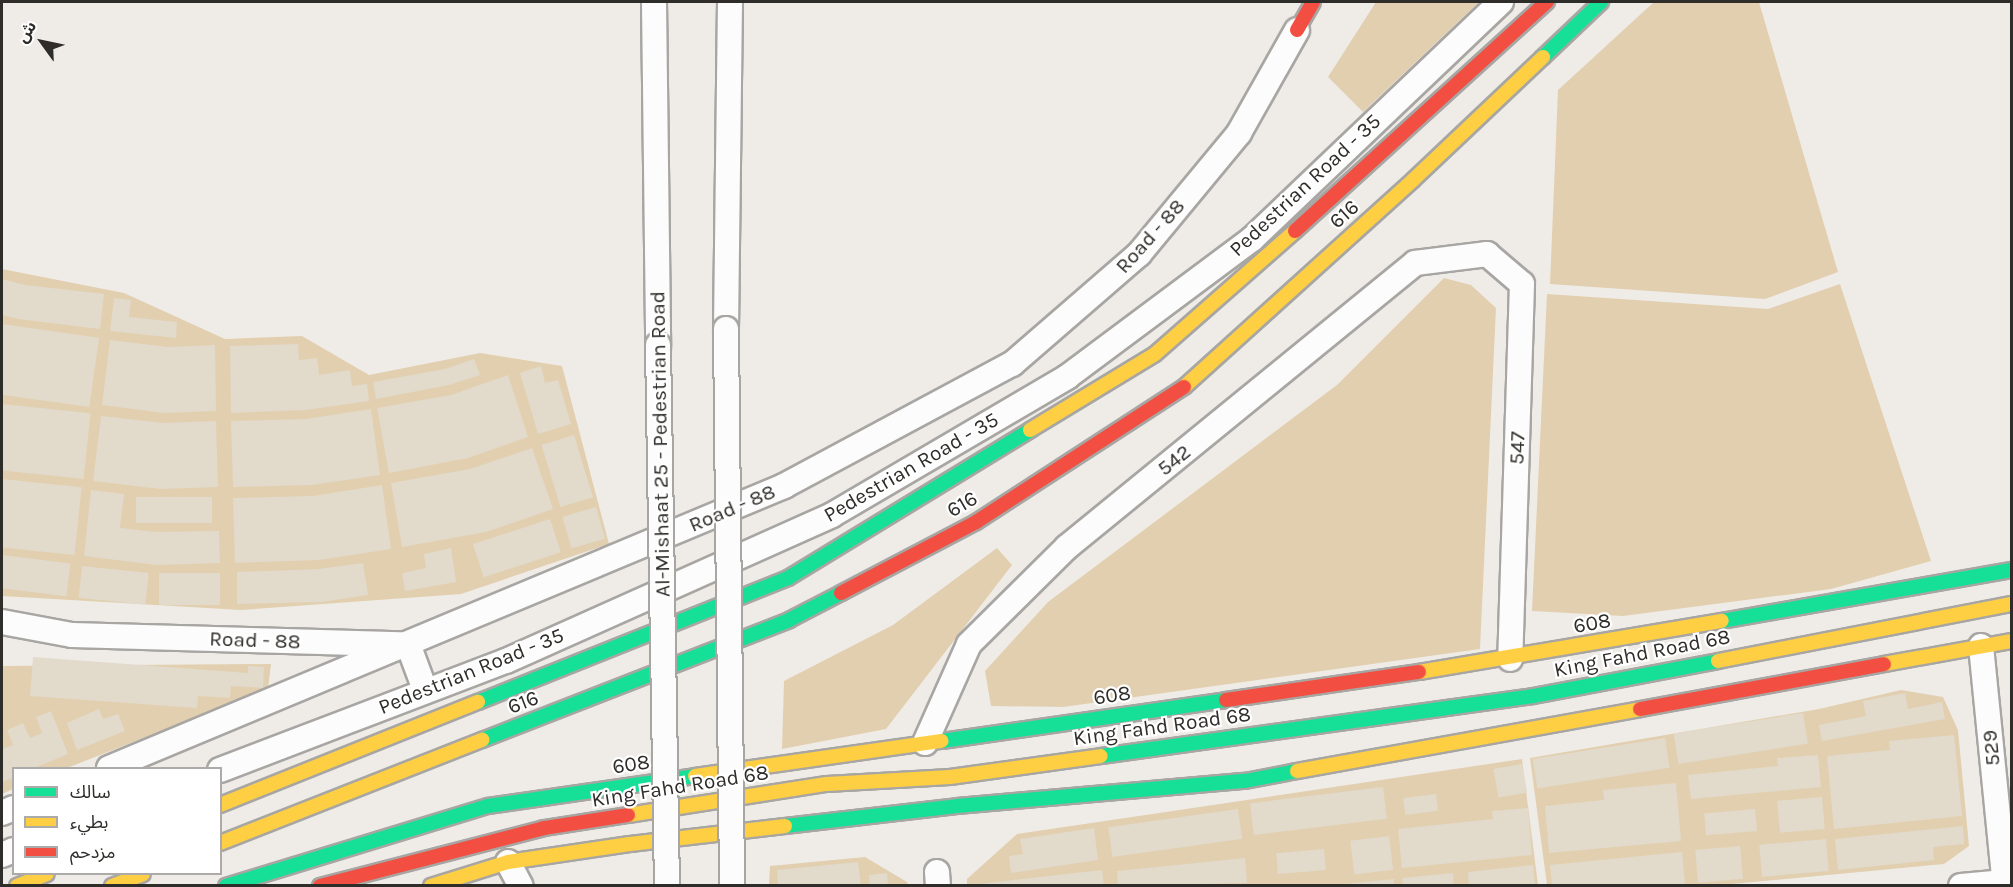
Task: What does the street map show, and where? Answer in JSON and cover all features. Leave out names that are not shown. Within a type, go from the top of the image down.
[{"type":"main road","points":[[1297,30],[1313,2]]},
{"type":"main road","name":"616","points":[[222,804],[788,578],[1155,354],[1316,213],[1547,2]]},
{"type":"main road","name":"616","points":[[222,842],[789,620],[976,522],[1193,381],[1413,180],[1601,2]]},
{"type":"main road","name":"608","points":[[226,885],[488,806],[1510,659],[2012,570]]},
{"type":"main road","name":"King Fahd Road 68","points":[[320,885],[544,828],[826,784],[950,777],[1533,696],[2012,604]]},
{"type":"main road","points":[[431,885],[508,862],[630,844],[957,806],[1245,781],[2012,641]]},
{"type":"main road","points":[[17,885],[42,875]]},
{"type":"main road","points":[[112,885],[137,875]]},
{"type":"street","name":"Al-Mishaat 25 - Pedestrian Road","points":[[654,2],[667,885]]},
{"type":"street","points":[[730,2],[726,329],[732,885]]},
{"type":"street","name":"Pedestrian Road - 35","points":[[222,769],[506,661],[832,515],[1067,377],[1251,239],[1501,2]]},
{"type":"street","name":"Road - 88","points":[[2,622],[72,635],[408,644],[784,486],[1012,364],[1139,254],[1239,133],[1297,30]]},
{"type":"street","name":"547","points":[[1486,254],[1522,284],[1510,659]]},
{"type":"street","name":"542","points":[[925,743],[969,644],[1067,547],[1415,263],[1486,254]]},
{"type":"street","points":[[111,767],[408,644],[425,690]]},
{"type":"street","name":"529","points":[[1981,646],[2005,884]]},
{"type":"street","points":[[508,862],[521,885]]},
{"type":"street","points":[[1960,885],[2005,884]]},
{"type":"shaded area","points":[[1376,2],[1479,2],[1363,112],[1328,77]]},
{"type":"shaded area","points":[[1654,2],[1759,2],[1838,272],[1765,299],[1550,284],[1558,90]]},
{"type":"shaded area","points":[[2,269],[124,293],[225,339],[302,336],[369,375],[480,353],[562,366],[609,544],[461,594],[241,610],[2,596]]},
{"type":"shaded area","points":[[1444,278],[1471,285],[1496,308],[1480,649],[1063,707],[991,706],[985,671],[1048,602],[1337,385]]},
{"type":"shaded area","points":[[1840,284],[1931,561],[1831,589],[1623,616],[1532,611],[1547,294],[1768,309]]},
{"type":"shaded area","points":[[997,548],[1012,565],[886,729],[782,749],[784,681],[893,625]]},
{"type":"shaded area","points":[[271,664],[268,689],[70,767],[12,767],[12,789],[2,794],[2,666]]},
{"type":"shaded area","points":[[1901,690],[1943,697],[1958,730],[1969,846],[1944,864],[1721,885],[1547,885],[1530,758],[1819,709]]},
{"type":"shaded area","points":[[1522,759],[1538,885],[967,886],[967,879],[1017,834]]},
{"type":"shaded area","points":[[865,857],[907,882],[908,885],[769,886],[770,866]]},
{"type":"building","points":[[2,279],[25,285],[104,294],[100,329],[2,315]]},
{"type":"building","points":[[114,298],[131,300],[129,317],[177,322],[176,338],[110,331]]},
{"type":"building","points":[[2,324],[99,338],[89,407],[2,395]]},
{"type":"building","points":[[110,340],[168,347],[215,345],[216,411],[164,413],[102,405]]},
{"type":"building","points":[[298,344],[299,360],[317,358],[319,375],[350,370],[352,386],[367,384],[369,401],[306,410],[231,413],[230,346]]},
{"type":"building","points":[[474,359],[480,375],[449,385],[376,399],[373,382],[445,369]]},
{"type":"building","points":[[541,366],[545,383],[558,380],[571,424],[538,434],[520,373]]},
{"type":"building","points":[[508,375],[528,437],[468,458],[389,473],[377,408],[451,395]]},
{"type":"building","points":[[2,404],[91,413],[84,479],[2,470]]},
{"type":"building","points":[[371,409],[380,475],[312,485],[233,487],[231,421],[306,419]]},
{"type":"building","points":[[101,416],[164,423],[216,421],[218,487],[161,489],[93,481]]},
{"type":"building","points":[[574,435],[593,497],[560,507],[541,445]]},
{"type":"building","points":[[532,448],[553,509],[486,532],[402,547],[391,483],[470,469]]},
{"type":"building","points":[[2,479],[82,487],[74,555],[2,547]]},
{"type":"building","points":[[382,485],[391,549],[319,560],[235,563],[233,498],[313,496]]},
{"type":"building","points":[[91,490],[124,494],[120,528],[158,532],[219,531],[220,563],[157,565],[84,556]]},
{"type":"building","points":[[136,497],[212,497],[212,523],[136,523]]},
{"type":"building","points":[[596,507],[605,539],[571,548],[562,517]]},
{"type":"building","points":[[550,519],[561,552],[484,577],[473,544]]},
{"type":"building","points":[[451,548],[456,582],[405,591],[402,573],[426,568],[424,554]]},
{"type":"building","points":[[2,555],[70,563],[66,596],[2,588]]},
{"type":"building","points":[[363,563],[368,595],[322,602],[237,604],[237,572],[319,569]]},
{"type":"building","points":[[82,566],[149,573],[145,605],[79,598]]},
{"type":"building","points":[[159,573],[220,573],[220,605],[159,605]]},
{"type":"building","points":[[33,657],[248,673],[248,666],[264,667],[263,688],[231,686],[230,698],[198,696],[197,708],[30,696]]},
{"type":"building","points":[[1905,693],[1908,709],[1942,702],[1945,719],[1822,741],[1819,725],[1866,716],[1863,701]]},
{"type":"building","points":[[99,709],[103,719],[118,714],[125,731],[77,750],[67,723]]},
{"type":"building","points":[[51,711],[68,754],[36,767],[12,767],[12,778],[2,782],[2,749],[13,745],[7,730],[23,723],[30,738],[42,733],[36,717]]},
{"type":"building","points":[[1803,713],[1808,744],[1678,764],[1674,733]]},
{"type":"building","points":[[1954,735],[1962,816],[1834,829],[1827,756],[1890,750],[1889,741]]},
{"type":"building","points":[[1665,738],[1670,768],[1537,789],[1533,759]]},
{"type":"building","points":[[1818,755],[1821,787],[1691,799],[1688,775],[1778,766],[1777,758]]},
{"type":"building","points":[[1522,764],[1527,793],[1498,798],[1493,769]]},
{"type":"building","points":[[1676,783],[1681,841],[1549,853],[1545,806],[1604,800],[1603,790]]},
{"type":"building","points":[[1383,787],[1387,819],[1254,835],[1250,803]]},
{"type":"building","points":[[1436,794],[1438,811],[1405,815],[1403,798]]},
{"type":"building","points":[[1822,797],[1825,829],[1780,833],[1777,801]]},
{"type":"building","points":[[1528,808],[1532,855],[1402,868],[1398,829],[1493,819],[1492,811]]},
{"type":"building","points":[[1238,809],[1242,839],[1112,857],[1108,827]]},
{"type":"building","points":[[1755,809],[1757,831],[1706,835],[1704,813]]},
{"type":"building","points":[[1963,826],[1964,844],[1933,847],[1934,860],[1838,870],[1835,839]]},
{"type":"building","points":[[1094,828],[1098,860],[1011,873],[1009,856],[1023,854],[1020,839]]},
{"type":"building","points":[[1389,836],[1393,870],[1354,874],[1350,841]]},
{"type":"building","points":[[1826,839],[1829,871],[1762,877],[1759,845]]},
{"type":"building","points":[[1740,846],[1743,879],[1698,883],[1695,850]]},
{"type":"building","points":[[1324,849],[1326,870],[1278,874],[1276,853]]},
{"type":"building","points":[[1682,852],[1685,884],[1552,886],[1550,865]]},
{"type":"building","points":[[1245,858],[1247,883],[1118,886],[1117,871]]},
{"type":"building","points":[[858,862],[861,886],[778,886],[777,870]]},
{"type":"building","points":[[1533,865],[1535,886],[1469,886],[1468,872]]},
{"type":"building","points":[[1102,870],[1104,886],[979,886],[979,884]]},
{"type":"building","points":[[887,873],[888,886],[870,886],[869,875]]},
{"type":"building","points":[[1453,873],[1454,886],[1403,886],[1402,878]]},
{"type":"building","points":[[1394,879],[1394,886],[1344,886],[1344,884]]},
{"type":"traffic: fast","points":[[1543,57],[1601,2]]},
{"type":"traffic: fast","points":[[478,702],[788,578],[1030,430]]},
{"type":"traffic: fast","points":[[1722,621],[2012,570]]},
{"type":"traffic: fast","points":[[482,740],[789,620],[841,593]]},
{"type":"traffic: fast","points":[[1101,756],[1533,696],[1718,661]]},
{"type":"traffic: fast","points":[[942,741],[1226,700]]},
{"type":"traffic: fast","points":[[785,826],[957,806],[1245,781],[1297,771]]},
{"type":"traffic: fast","points":[[226,886],[488,806],[695,776]]},
{"type":"traffic: slow","points":[[1184,387],[1413,180],[1543,57]]},
{"type":"traffic: slow","points":[[1030,430],[1155,354],[1295,231]]},
{"type":"traffic: slow","points":[[1718,661],[2012,604]]},
{"type":"traffic: slow","points":[[1419,672],[1722,621]]},
{"type":"traffic: slow","points":[[1884,664],[2012,641]]},
{"type":"traffic: slow","points":[[222,804],[478,702]]},
{"type":"traffic: slow","points":[[1297,771],[1640,709]]},
{"type":"traffic: slow","points":[[222,842],[482,740]]},
{"type":"traffic: slow","points":[[695,776],[942,741]]},
{"type":"traffic: slow","points":[[628,815],[827,784],[950,777],[1101,756]]},
{"type":"traffic: slow","points":[[431,886],[508,862],[630,844],[785,826]]},
{"type":"traffic: slow","points":[[17,886],[44,875]]},
{"type":"traffic: slow","points":[[112,886],[140,875]]},
{"type":"traffic: jam","points":[[1297,30],[1313,2]]},
{"type":"traffic: jam","points":[[1295,231],[1547,2]]},
{"type":"traffic: jam","points":[[841,593],[976,522],[1184,387]]},
{"type":"traffic: jam","points":[[1640,709],[1884,664]]},
{"type":"traffic: jam","points":[[1226,700],[1419,672]]},
{"type":"traffic: jam","points":[[320,886],[544,828],[628,815]]}]
